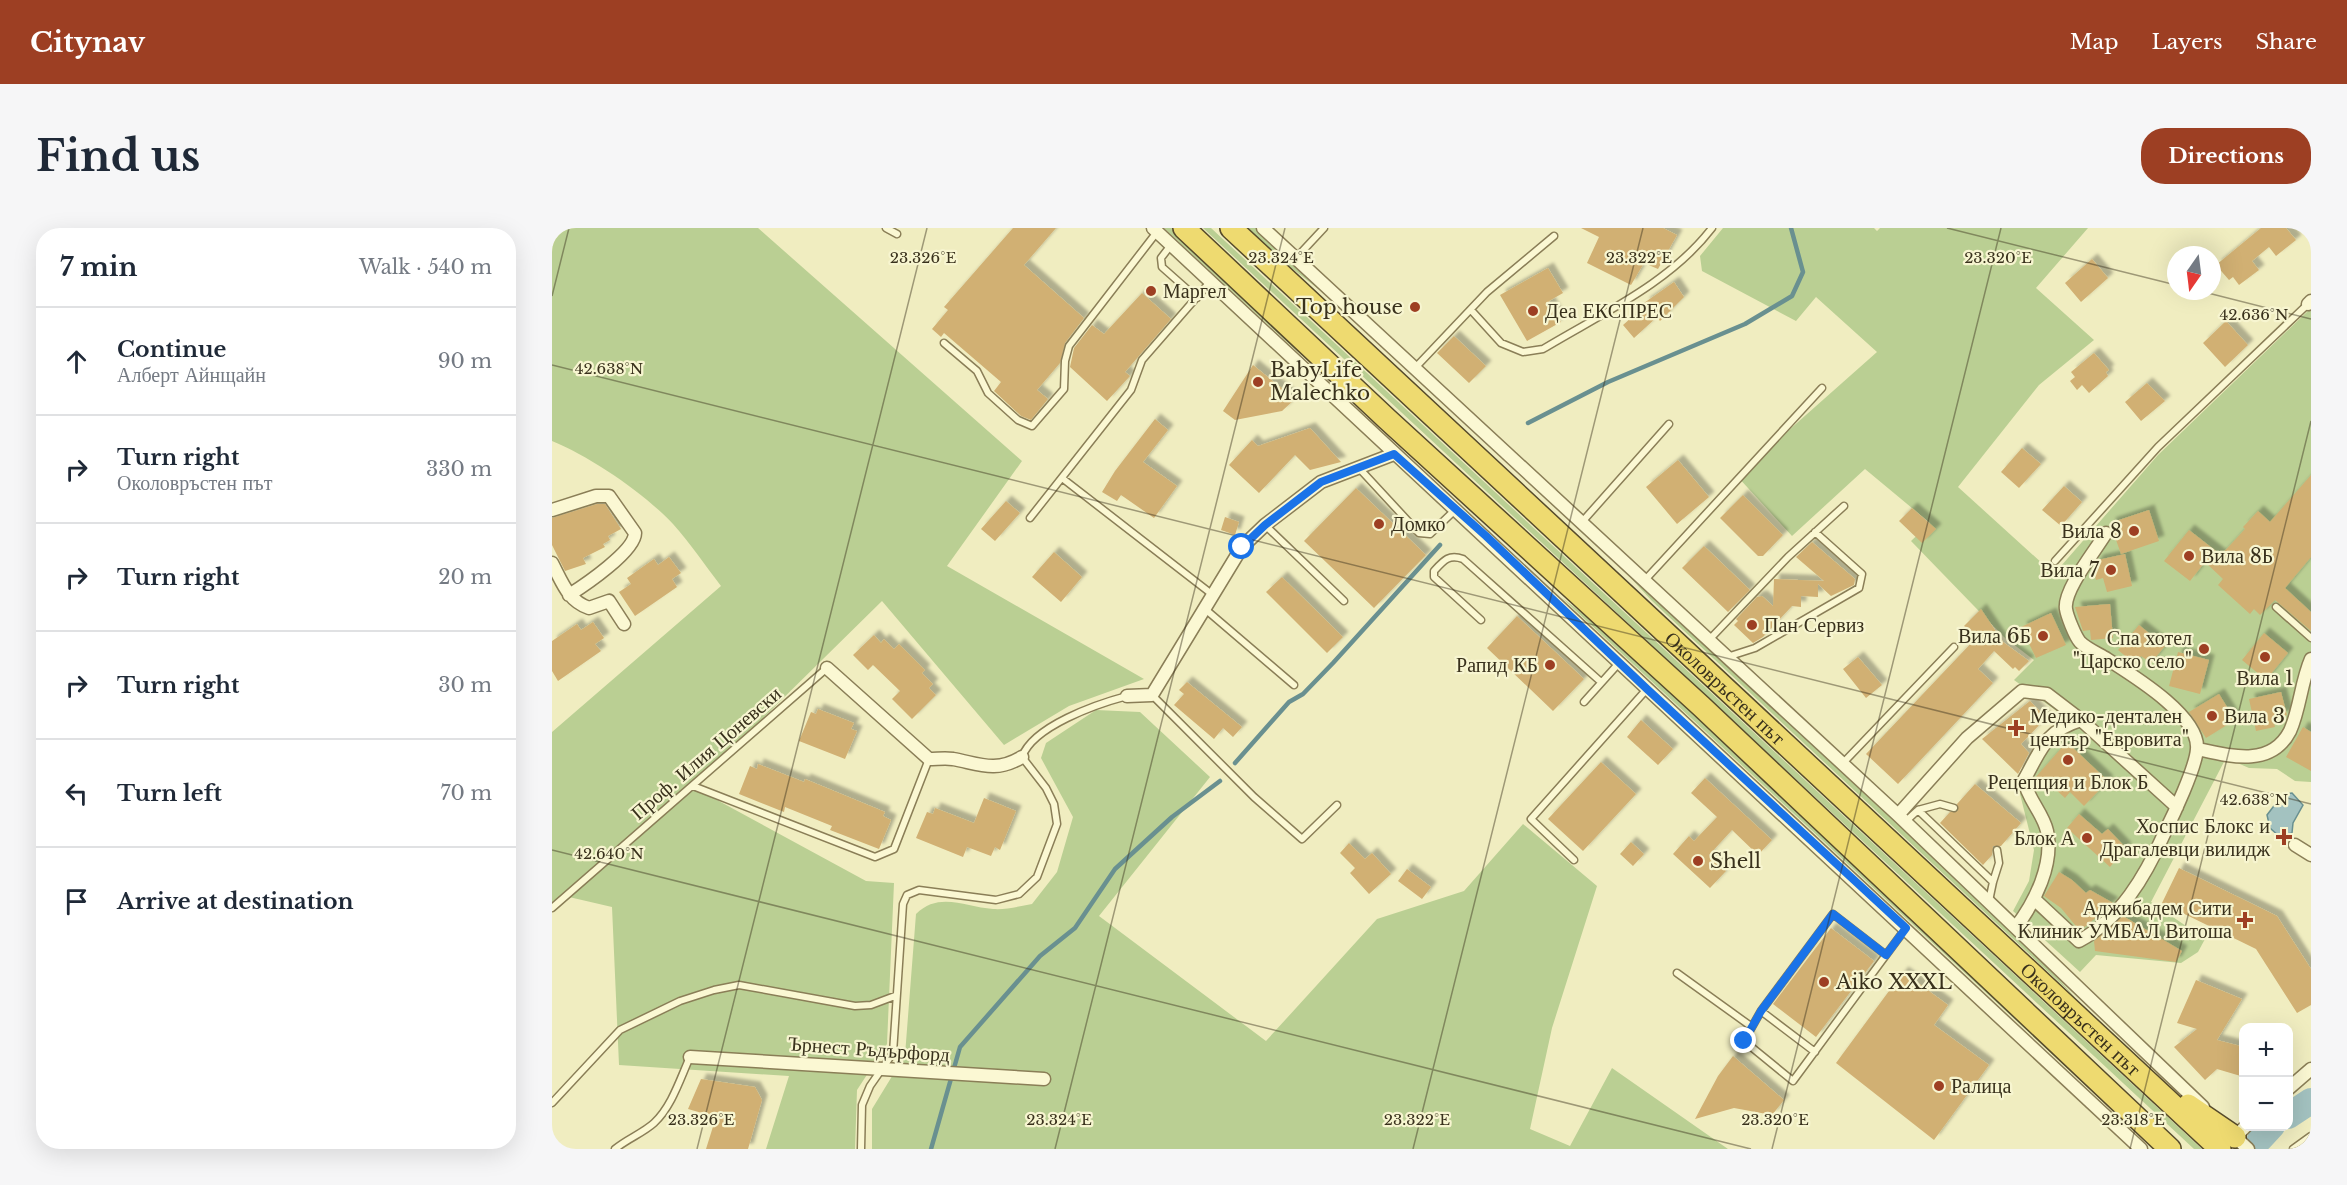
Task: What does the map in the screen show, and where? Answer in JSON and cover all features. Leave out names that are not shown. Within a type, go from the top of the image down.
[{"type":"highway","name":"Околовръстен път","points":[[1184,228],[1387,419],[1701,706],[2170,1149]]},
{"type":"highway","name":"Околовръстен път","points":[[1231,228],[2130,1066],[2237,1140]]},
{"type":"street","name":"Околовръстен път","points":[[1263,228],[1902,819],[2237,1140]]},
{"type":"street","points":[[1155,230],[2141,1149]]},
{"type":"street","points":[[1127,696],[1152,695],[1242,547],[1265,525],[1321,482],[1357,466],[1394,454]]},
{"type":"street","points":[[552,510],[596,496],[609,496],[635,533],[633,543],[590,582],[569,595]]},
{"type":"street","points":[[2034,899],[2079,941],[2100,930],[2122,909],[2156,851],[2176,807],[2198,748],[2192,730],[2181,713],[2079,641],[2066,608],[2070,589],[2106,533]]},
{"type":"street","points":[[552,563],[569,595],[577,604],[589,608],[609,601],[624,624]]},
{"type":"street","points":[[2198,748],[2233,758],[2252,757],[2270,751],[2289,732],[2311,659]]},
{"type":"street","points":[[826,668],[930,759],[953,759],[976,766],[996,767],[1012,763],[1022,757]]},
{"type":"street","points":[[1902,819],[1967,738],[2022,691],[2047,694],[2081,720],[2176,807]]},
{"type":"street","points":[[2016,927],[2034,899],[2048,853],[2047,831],[2024,780],[2049,737],[2062,726],[2081,720]]},
{"type":"street","points":[[2295,845],[2311,855]]},
{"type":"street","name":"Ърнест Ръдърфорд","points":[[690,1057],[1044,1079]]},
{"type":"street","points":[[2293,1085],[2311,1069]]},
{"type":"lane","points":[[886,228],[897,234]]},
{"type":"lane","points":[[1295,258],[1324,228]]},
{"type":"lane","points":[[1471,310],[1501,343],[1523,352],[1543,349],[1666,274],[1695,250],[1712,228]]},
{"type":"lane","points":[[944,343],[977,371],[988,393],[1018,420],[1032,426],[1064,388],[1065,361],[1069,346],[1155,230]]},
{"type":"lane","points":[[1415,368],[1487,292],[1554,236]]},
{"type":"lane","points":[[1170,245],[1161,258],[1162,267],[1197,298]]},
{"type":"lane","points":[[1030,518],[1131,390],[1142,360],[1210,282]]},
{"type":"lane","points":[[2055,561],[2158,447],[2310,303]]},
{"type":"lane","points":[[1645,580],[1822,388]]},
{"type":"lane","points":[[1581,522],[1669,424]]},
{"type":"lane","points":[[1357,466],[1419,533],[1430,534],[1455,509]]},
{"type":"lane","points":[[1062,478],[1214,595]]},
{"type":"lane","points":[[1709,640],[1815,532],[1844,506]]},
{"type":"lane","points":[[1265,525],[1344,601]]},
{"type":"lane","points":[[1727,657],[1755,648],[1859,588],[1862,574],[1815,532]]},
{"type":"lane","points":[[1481,620],[1434,577],[1434,571],[1446,559],[1454,556],[1463,559],[1601,682]]},
{"type":"lane","points":[[2276,607],[2311,638]]},
{"type":"lane","points":[[1205,609],[1294,685]]},
{"type":"lane","points":[[1842,764],[1954,647]]},
{"type":"lane","points":[[1584,702],[1619,662]]},
{"type":"lane","name":"Проф. Илия Цоневски","points":[[552,908],[826,668]]},
{"type":"lane","points":[[1574,860],[1531,819],[1647,689]]},
{"type":"lane","points":[[1152,695],[1254,797],[1302,839],[1337,805]]},
{"type":"lane","points":[[861,1149],[862,1105],[880,1070],[892,1053],[896,1033],[895,996],[903,904],[908,895],[919,890],[996,900],[1020,894],[1037,877],[1057,825],[1050,796],[1022,757],[1029,745],[1054,725],[1096,704],[1127,696]]},
{"type":"lane","points":[[693,786],[875,857],[894,849],[930,759]]},
{"type":"lane","points":[[1902,819],[1918,810],[1940,804],[1954,808]]},
{"type":"lane","points":[[1918,810],[1993,882]]},
{"type":"lane","points":[[1989,902],[1999,863],[1997,850]]},
{"type":"lane","points":[[1886,955],[1833,914],[1761,1011],[1744,1041],[1793,1081],[1906,928]]},
{"type":"lane","points":[[1677,973],[1752,1027]]},
{"type":"lane","points":[[552,1103],[620,1030],[680,1001],[714,990],[739,985],[855,1006],[871,1005],[895,996]]},
{"type":"lane","points":[[1761,1011],[1815,1052]]},
{"type":"lane","points":[[615,1149],[630,1137],[652,1125],[665,1110],[690,1057]]},
{"type":"lane","points":[[2294,1149],[2311,1136]]},
{"type":"green space","points":[[552,228],[758,228],[1022,461],[947,566],[1144,679],[1069,706],[1004,745],[882,601],[693,787],[866,881],[894,883],[887,1044],[857,1090],[855,1149],[766,1149],[789,1076],[619,1065],[612,907],[569,897],[552,912],[552,732],[721,586],[679,531],[661,512],[600,466],[552,441]]},
{"type":"green space","points":[[1164,228],[1172,228],[1248,299],[1302,356]]},
{"type":"green space","points":[[1203,228],[1211,228],[2202,1149],[2194,1149]]},
{"type":"green space","points":[[1247,228],[1256,228],[1340,306],[1289,266]]},
{"type":"green space","points":[[1723,228],[1874,228],[1877,231],[1880,228],[2088,228],[2036,288],[2094,340],[2039,385],[1958,487],[2054,574],[2158,455],[2311,308],[2311,782],[2295,781],[2277,769],[2249,768],[2226,758],[2151,902],[2205,939],[2198,952],[2181,963],[2096,955],[2080,972],[2013,911],[2029,881],[2034,850],[2020,794],[2022,778],[2062,715],[2014,680],[2034,660],[2004,637],[1911,541],[1930,523],[1865,469],[1792,536],[1737,476],[1877,352],[1816,297],[1796,321],[1702,271],[1700,256]]},
{"type":"green space","points":[[1604,549],[2016,933],[2075,997],[1652,601]]},
{"type":"green space","points":[[1561,597],[1615,638],[2159,1149],[2154,1149]]},
{"type":"green space","points":[[1096,710],[1140,712],[1210,777],[1099,916],[1266,1041],[1377,919],[1464,891],[1523,824],[1597,886],[1552,1028],[1530,1129],[1570,1146],[1612,1068],[1728,1149],[872,1149],[872,1109],[905,1055],[916,914],[934,903],[943,902],[998,909],[1032,904],[1057,872],[1073,817],[1041,758],[1046,743]]},
{"type":"water","points":[[2292,793],[2303,805],[2293,823],[2292,833],[2279,836],[2270,828],[2267,815],[2283,794]]},
{"type":"building","points":[[1013,228],[1056,228],[1024,265],[1084,318],[1065,343],[1060,363],[1037,390],[1048,399],[1031,420],[1021,416],[994,391],[1001,382],[944,333],[941,337],[932,329],[948,310],[944,307]]},
{"type":"building","points":[[1581,228],[1663,228],[1677,235],[1658,269],[1644,263],[1631,285],[1587,263],[1599,237]]},
{"type":"building","points":[[2261,228],[2286,228],[2296,240],[2276,256],[2269,247],[2252,261],[2259,270],[2239,285],[2233,277],[2229,280],[2221,271],[2221,261]]},
{"type":"building","points":[[2092,259],[2108,278],[2081,302],[2065,283]]},
{"type":"building","name":"Деа ЕКСПРЕС","points":[[1548,268],[1563,293],[1549,301],[1561,322],[1527,341],[1500,295]]},
{"type":"building","points":[[1674,282],[1684,297],[1660,321],[1657,317],[1634,338],[1623,325],[1646,305],[1644,303]]},
{"type":"building","points":[[1142,293],[1171,319],[1125,372],[1130,376],[1107,401],[1070,367],[1074,348],[1092,325],[1104,334]]},
{"type":"building","points":[[2226,321],[2248,345],[2225,367],[2203,343]]},
{"type":"building","points":[[1454,336],[1486,366],[1469,383],[1437,353]]},
{"type":"building","points":[[2094,353],[2109,370],[2106,372],[2108,376],[2089,393],[2082,385],[2077,390],[2070,381],[2075,377],[2071,372]]},
{"type":"building","name":"BabyLife Malechko","points":[[1253,365],[1295,399],[1282,411],[1235,420],[1223,411]]},
{"type":"building","points":[[2147,383],[2165,401],[2141,421],[2125,402]]},
{"type":"building","points":[[1155,419],[1168,430],[1143,462],[1177,486],[1154,518],[1121,495],[1117,501],[1102,492],[1115,471]]},
{"type":"building","points":[[1310,428],[1341,462],[1310,470],[1295,455],[1259,493],[1229,465],[1252,440],[1258,446]]},
{"type":"building","points":[[2022,448],[2041,464],[2019,488],[2001,472]]},
{"type":"building","points":[[1678,460],[1709,497],[1677,524],[1646,487]]},
{"type":"building","points":[[2311,475],[2311,557],[2285,588],[2311,612],[2311,631],[2275,600],[2260,615],[2254,609],[2250,614],[2218,585],[2223,579],[2205,562],[2190,581],[2164,561],[2189,530],[2221,555],[2258,511],[2270,522]]},
{"type":"building","points":[[2064,486],[2082,502],[2061,526],[2042,510]]},
{"type":"building","points":[[1356,488],[1426,555],[1374,608],[1304,541]]},
{"type":"building","points":[[1743,495],[1783,535],[1763,556],[1758,556],[1720,518]]},
{"type":"building","points":[[1006,501],[1020,513],[995,541],[981,529]]},
{"type":"building","points":[[597,504],[605,504],[621,529],[608,536],[610,540],[603,544],[605,547],[583,558],[586,564],[565,571],[552,545],[552,518]]},
{"type":"building","points":[[1912,508],[1936,529],[1922,543],[1899,521]]},
{"type":"building","name":"Вила 8","points":[[2149,510],[2159,541],[2121,554],[2110,523]]},
{"type":"building","points":[[1225,517],[1239,522],[1235,535],[1221,530]]},
{"type":"building","points":[[1812,542],[1855,579],[1854,585],[1831,596],[1818,584],[1818,597],[1801,596],[1801,607],[1792,606],[1763,637],[1753,643],[1734,625],[1738,621],[1736,619],[1757,597],[1762,596],[1773,606],[1774,579],[1824,581],[1796,557]]},
{"type":"building","points":[[1704,546],[1750,590],[1728,612],[1682,568]]},
{"type":"building","points":[[1054,552],[1082,577],[1061,602],[1032,577]]},
{"type":"building","name":"Вила 7","points":[[2125,554],[2132,586],[2107,592],[2103,578],[2096,580],[2093,568],[2098,560]]},
{"type":"building","points":[[669,557],[681,573],[672,579],[677,587],[635,616],[619,592],[631,584],[627,578],[654,559],[658,565]]},
{"type":"building","points":[[1282,577],[1343,637],[1327,653],[1266,592]]},
{"type":"building","points":[[2110,604],[2113,638],[2091,640],[2090,630],[2083,631],[2075,607]]},
{"type":"building","points":[[1981,609],[2003,642],[2029,661],[2019,671],[2015,667],[2013,669],[1994,651],[1978,669],[1993,683],[1898,784],[1866,754],[1976,638],[1964,626]]},
{"type":"building","name":"Вила 6Б","points":[[2051,613],[2066,645],[2036,658],[2021,627]]},
{"type":"building","points":[[1517,616],[1584,679],[1553,711],[1487,648]]},
{"type":"building","points":[[593,622],[604,638],[595,644],[601,651],[558,681],[552,671],[552,641],[577,624],[581,630]]},
{"type":"building","points":[[2139,625],[2165,646],[2151,663],[2141,656],[2135,664],[2118,650]]},
{"type":"building","name":"Вила 1","points":[[2264,633],[2288,653],[2266,680],[2242,660]]},
{"type":"building","points":[[874,635],[881,643],[884,639],[894,649],[899,644],[925,670],[922,673],[933,684],[929,688],[936,695],[912,719],[892,699],[900,691],[873,665],[868,670],[853,655]]},
{"type":"building","points":[[2178,652],[2209,660],[2200,694],[2169,686]]},
{"type":"building","points":[[1858,657],[1882,685],[1866,698],[1843,669]]},
{"type":"building","points":[[1187,682],[1242,727],[1233,737],[1223,728],[1214,739],[1174,705],[1184,694],[1179,690]]},
{"type":"building","points":[[2281,692],[2287,715],[2273,719],[2275,727],[2256,731],[2249,699]]},
{"type":"building","name":"Вила 3","points":[[2219,694],[2235,720],[2206,738],[2189,712]]},
{"type":"building","name":"Медико-дентален център \"Евровита\"","points":[[2030,701],[2046,718],[2021,744],[2029,753],[2018,774],[1982,739]]},
{"type":"building","points":[[818,709],[854,723],[851,729],[857,731],[845,759],[799,741],[811,712],[816,714]]},
{"type":"building","points":[[1641,720],[1673,749],[1658,765],[1627,737]]},
{"type":"building","points":[[2303,727],[2311,732],[2311,771],[2286,757]]},
{"type":"building","name":"Рецепция и Блок Б","points":[[2065,744],[2069,744],[2108,781],[2084,806],[2070,792],[2065,798],[2052,786],[2047,791],[2034,779]]},
{"type":"building","points":[[1601,762],[1636,794],[1583,851],[1548,819]]},
{"type":"building","points":[[758,764],[804,782],[805,779],[885,812],[883,816],[891,820],[879,849],[830,830],[832,826],[785,807],[784,812],[739,794],[750,766],[757,769]]},
{"type":"building","points":[[1705,778],[1772,840],[1758,855],[1732,830],[1709,855],[1726,871],[1710,888],[1673,854],[1689,836],[1694,841],[1717,817],[1691,793]]},
{"type":"building","points":[[1975,784],[2021,823],[2001,846],[1993,846],[1992,855],[1983,865],[1940,823],[1950,812],[1958,811],[1957,804]]},
{"type":"building","points":[[984,798],[1016,811],[1000,850],[995,847],[991,856],[967,847],[963,857],[916,838],[927,812],[933,814],[935,808],[974,823]]},
{"type":"building","name":"Блок А","points":[[2079,814],[2102,834],[2108,829],[2126,848],[2110,867],[2067,828]]},
{"type":"building","points":[[1631,842],[1644,854],[1633,866],[1620,854]]},
{"type":"building","points":[[1349,843],[1365,859],[1372,853],[1391,874],[1369,894],[1350,873],[1355,868],[1340,853]]},
{"type":"building","points":[[2179,868],[2277,916],[2311,969],[2311,1005],[2297,1013],[2256,949],[2162,903]]},
{"type":"building","points":[[1407,869],[1431,887],[1422,899],[1398,881]]},
{"type":"building","points":[[2059,872],[2086,893],[2090,890],[2113,903],[2080,931],[2061,908],[2044,896]]},
{"type":"building","points":[[2123,916],[2182,951],[2176,962],[2095,951],[2094,941]]},
{"type":"building","name":"Aiko XXXL","points":[[1831,928],[1874,961],[1816,1037],[1773,1004]]},
{"type":"building","points":[[1903,972],[1948,1005],[1934,1025],[1989,1065],[1934,1140],[1836,1063]]},
{"type":"building","points":[[2196,980],[2242,999],[2217,1040],[2239,1046],[2239,1076],[2217,1069],[2205,1080],[2174,1047],[2197,1029],[2177,1023]]},
{"type":"building","points":[[1733,1056],[1784,1100],[1772,1115],[1734,1108],[1695,1119],[1718,1076]]},
{"type":"building","points":[[701,1079],[755,1087],[762,1100],[748,1149],[706,1149],[716,1117],[688,1109]]},
{"type":"waterway","points":[[1528,423],[1608,382],[1745,324],[1792,296],[1803,272],[1791,228]]},
{"type":"waterway","points":[[1235,763],[1289,702],[1303,694],[1333,663],[1440,545]]},
{"type":"waterway","points":[[931,1149],[960,1047],[1040,956],[1075,928],[1115,869],[1172,817],[1220,781]]},
{"type":"waterway","points":[[2293,1113],[2311,1101]]},
{"type":"waterway","points":[[2260,1139],[2267,1131]]},
{"type":"place","name":"Маргел","points":[[1151,291]]},
{"type":"place","name":"Top house","points":[[1415,307]]},
{"type":"place","name":"Деа ЕКСПРЕС","points":[[1533,311]]},
{"type":"place","name":"BabyLife Malechko","points":[[1258,382]]},
{"type":"place","name":"Домко","points":[[1379,524]]},
{"type":"place","name":"Вила 8","points":[[2134,531]]},
{"type":"place","name":"Вила 8Б","points":[[2189,556]]},
{"type":"place","name":"Вила 7","points":[[2111,570]]},
{"type":"place","name":"Пан Сервиз","points":[[1752,625]]},
{"type":"place","name":"Вила 6Б","points":[[2043,636]]},
{"type":"place","name":"Спа хотел \"Царско село\"","points":[[2204,649]]},
{"type":"place","name":"Вила 1","points":[[2265,657]]},
{"type":"place","name":"Рапид КБ","points":[[1550,665]]},
{"type":"place","name":"Вила 3","points":[[2212,716]]},
{"type":"place","name":"Медико-дентален център \"Евровита\"","points":[[2016,728]]},
{"type":"place","name":"Рецепция и Блок Б","points":[[2068,760]]},
{"type":"place","name":"Хоспис Блокс и Драгалевци вилидж","points":[[2284,837]]},
{"type":"place","name":"Блок А","points":[[2087,838]]},
{"type":"place","name":"Shell","points":[[1698,861]]},
{"type":"place","name":"Аджибадем Сити Клиник УМБАЛ Витоша","points":[[2245,920]]},
{"type":"place","name":"Aiko XXXL","points":[[1824,982]]},
{"type":"place","name":"Ралица","points":[[1939,1086]]},
{"type":"route","points":[[1242,547],[1290,504],[1321,482],[1357,466],[1394,454],[1486,536],[1647,689],[1906,928],[1886,955],[1833,914],[1761,1011],[1744,1041]]}]
